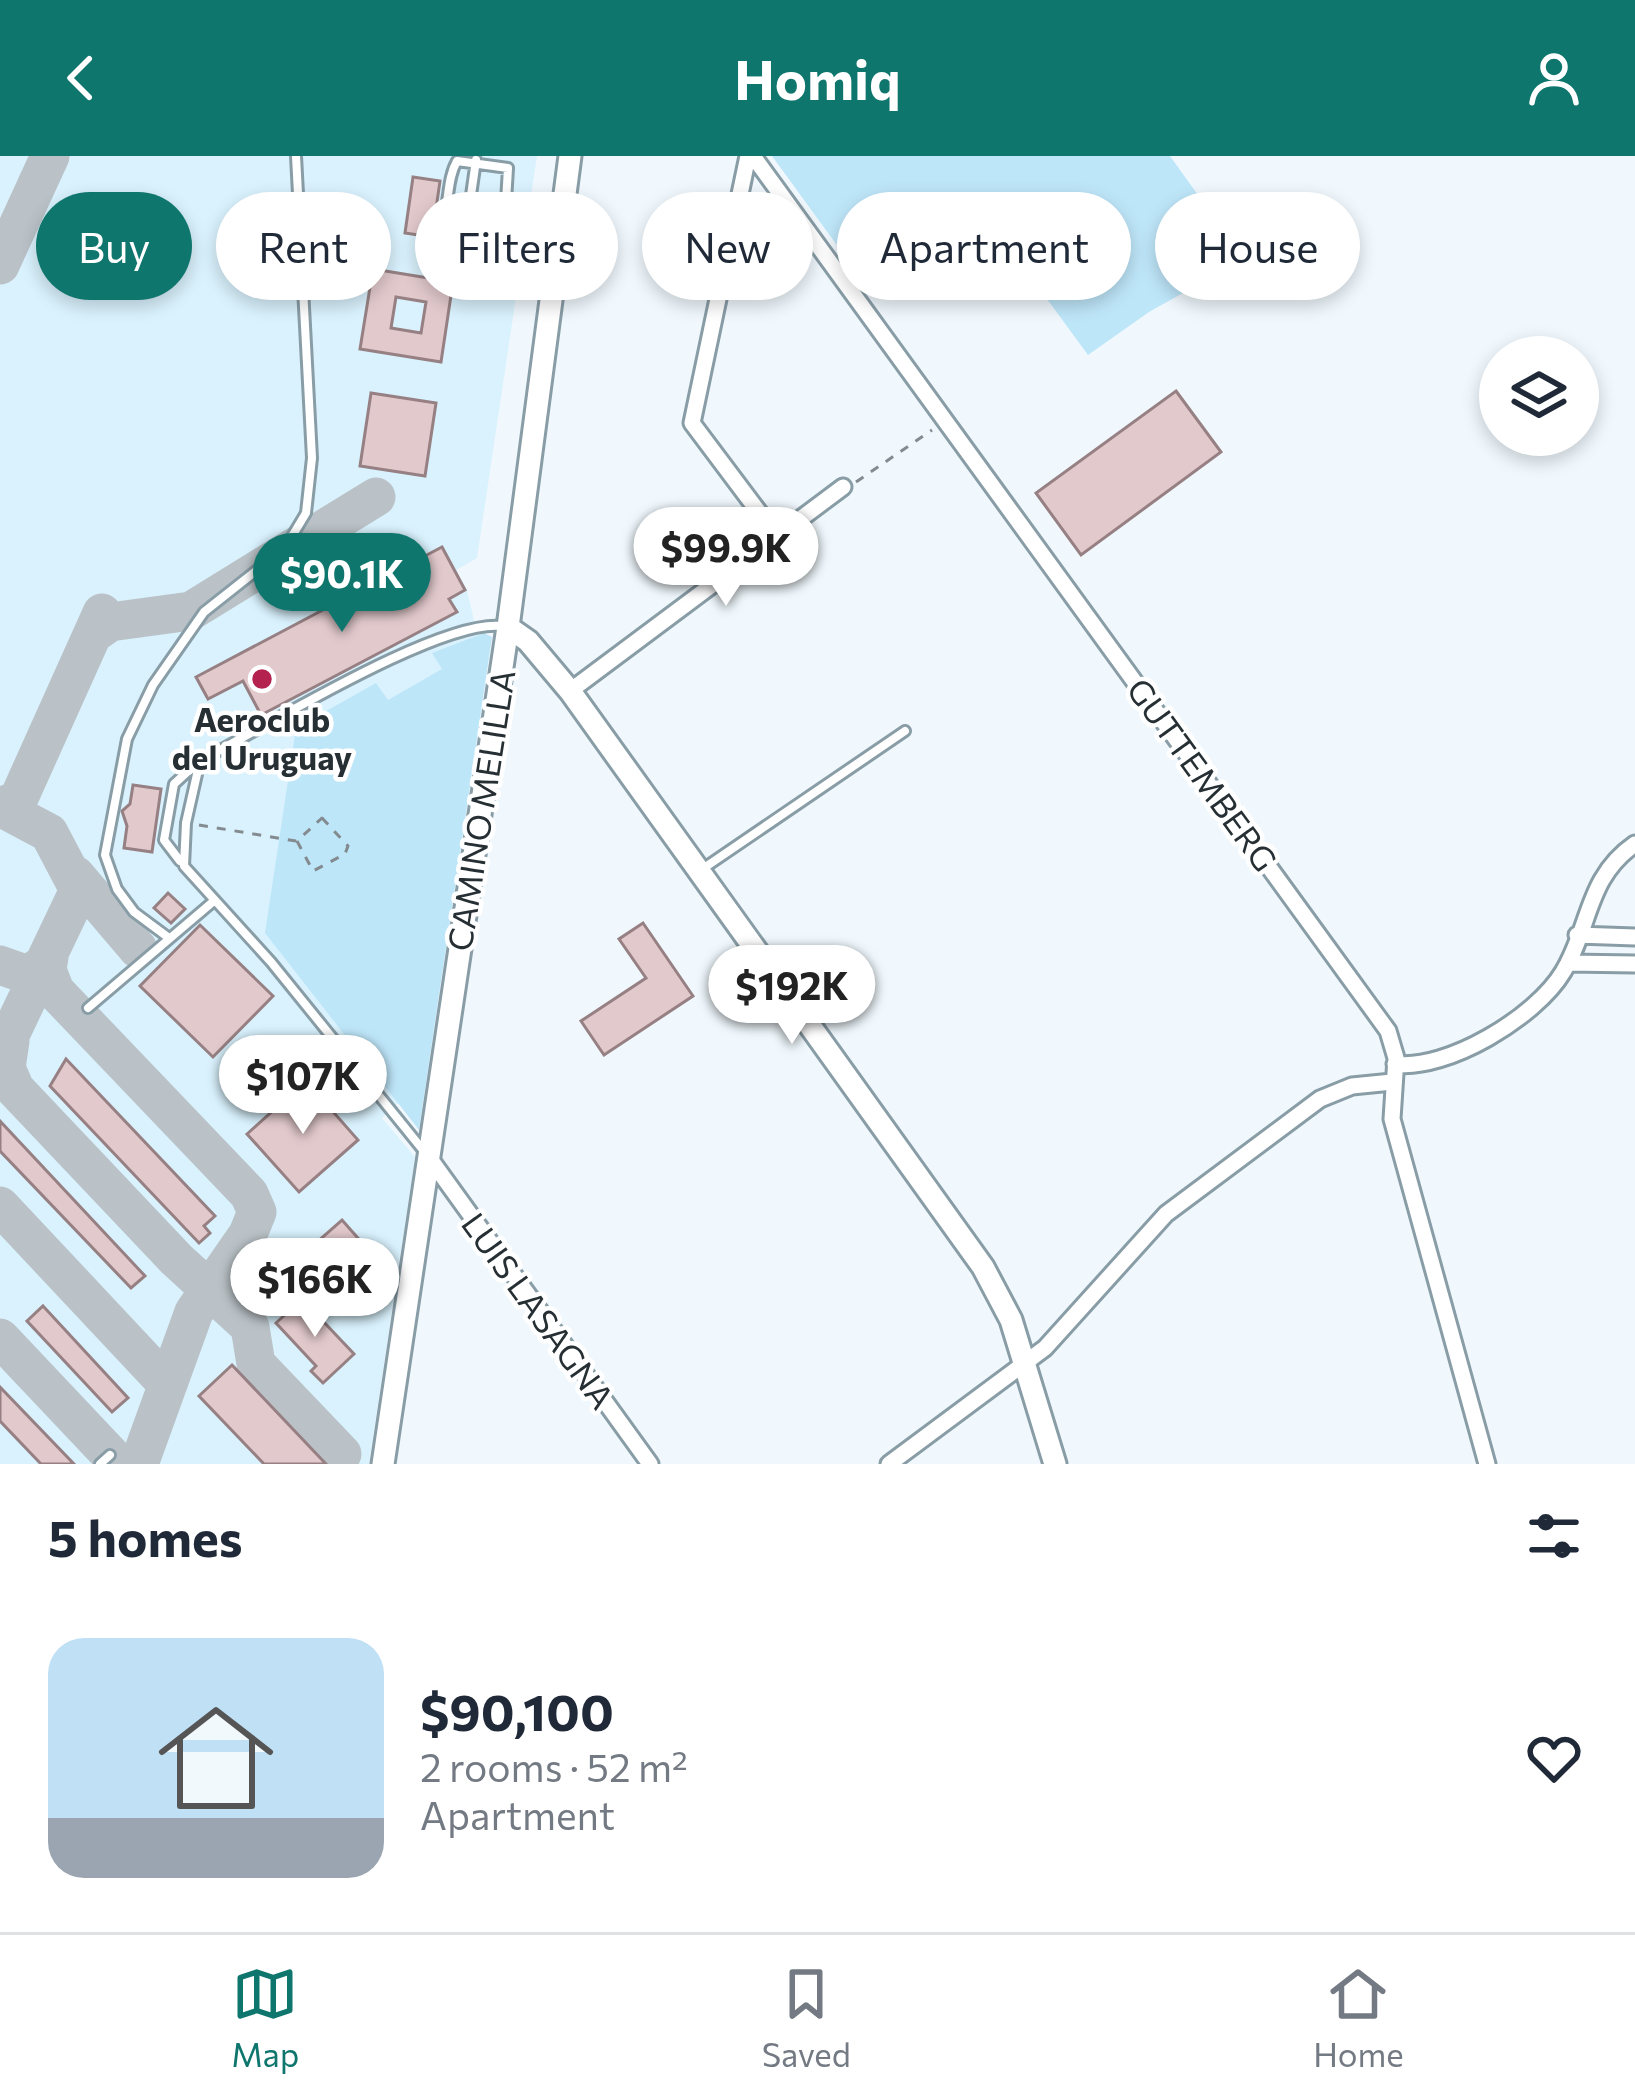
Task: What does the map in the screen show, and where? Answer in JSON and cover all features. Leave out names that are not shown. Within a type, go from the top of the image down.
[{"type":"street","name":"CAMINO MELILLA","points":[[564,192],[570,156]]},
{"type":"street","name":"GUTTEMBERG","points":[[750,156],[947,419],[1375,1011],[1394,1044],[1395,1064]]},
{"type":"street","points":[[750,156],[692,423],[779,539]]},
{"type":"street","name":"CAMINO MELILLA","points":[[383,1464],[508,627],[547,300]]},
{"type":"street","points":[[570,691],[843,487]]},
{"type":"street","points":[[508,627],[528,641],[570,691],[982,1267],[1026,1361],[1055,1464]]},
{"type":"street","points":[[1487,1464],[1396,1135],[1395,1064],[1426,1064],[1477,1042],[1546,994],[1568,963],[1598,880],[1635,844]]},
{"type":"street","points":[[1577,935],[1635,937]]},
{"type":"street","points":[[1568,963],[1635,964]]},
{"type":"street","points":[[890,1464],[1078,1317],[1166,1214],[1320,1099],[1364,1083],[1392,1082]]},
{"type":"street","name":"LUIS LASAGNA","points":[[428,1156],[650,1464]]},
{"type":"lane","points":[[169,938],[134,912],[117,890],[105,855],[127,739],[152,685],[203,612],[285,548],[306,513],[312,458],[296,156]]},
{"type":"lane","points":[[448,192],[452,168],[471,158],[502,165],[511,175],[509,192]]},
{"type":"lane","points":[[468,192],[471,158]]},
{"type":"lane","points":[[428,1156],[164,840],[174,784],[200,761],[438,638],[485,622],[508,627]]},
{"type":"lane","points":[[700,871],[905,731]]},
{"type":"lane","points":[[184,866],[186,823],[200,761]]},
{"type":"lane","points":[[88,1008],[215,900]]},
{"type":"lane","points":[[100,1464],[110,1455]]},
{"type":"path","points":[[843,487],[947,419]]},
{"type":"path","points":[[322,818],[348,846],[345,854],[314,871],[297,841],[322,818]]},
{"type":"path","points":[[186,823],[297,841]]},
{"type":"shaded area","points":[[0,156],[537,156],[532,192],[415,192],[415,300],[516,300],[477,558],[456,570],[467,590],[478,638],[401,1101],[382,1118],[415,1157],[369,1464],[0,1464]]},
{"type":"shaded area","points":[[772,156],[1170,156],[1196,192],[1155,192],[1155,300],[1171,300],[1088,355],[1048,300],[1131,300],[1131,192],[837,192],[837,245],[813,212],[813,192],[798,192]]},
{"type":"shaded area","points":[[484,633],[492,637],[419,1130],[265,933],[296,728],[376,683],[388,700],[442,669],[432,653]]},
{"type":"building","points":[[413,177],[440,181],[438,192],[415,192],[415,234],[405,233]]},
{"type":"building","points":[[391,272],[415,276],[415,300],[450,300],[441,362],[360,349],[368,300],[391,300]],"holes":[[[396,297],[426,302],[421,333],[391,328]]]},
{"type":"building","points":[[1176,391],[1221,452],[1081,555],[1036,493]]},
{"type":"building","points":[[371,393],[436,403],[425,476],[360,466]]},
{"type":"building","points":[[442,547],[465,590],[449,599],[457,612],[261,715],[243,681],[208,699],[196,677]]},
{"type":"building","points":[[133,785],[161,789],[152,852],[124,848],[127,826],[122,811],[130,804]]},
{"type":"building","points":[[168,893],[185,909],[171,923],[154,908]]},
{"type":"building","points":[[643,923],[693,996],[604,1055],[581,1021],[646,978],[619,939]]},
{"type":"building","points":[[200,925],[273,996],[213,1057],[140,986]]},
{"type":"building","points":[[66,1059],[215,1216],[204,1226],[210,1233],[199,1243],[50,1086]]},
{"type":"building","points":[[306,1081],[358,1140],[299,1192],[247,1134]]},
{"type":"building","points":[[0,1121],[145,1276],[131,1288],[0,1151]]},
{"type":"building","points":[[342,1220],[371,1253],[331,1289],[301,1256]]},
{"type":"building","points":[[302,1299],[354,1354],[323,1383],[311,1371],[316,1366],[276,1323]]},
{"type":"building","points":[[43,1306],[128,1398],[112,1412],[27,1321]]},
{"type":"building","points":[[232,1365],[326,1464],[264,1464],[199,1396]]},
{"type":"building","points":[[0,1387],[74,1464],[41,1464],[0,1421]]},
{"type":"taxiway","points":[[0,265],[50,156]]},
{"type":"taxiway","points":[[93,634],[110,622],[191,611],[376,497]]},
{"type":"taxiway","points":[[0,807],[18,800],[102,613]]},
{"type":"taxiway","points":[[0,807],[49,833],[79,890],[0,1056]]},
{"type":"taxiway","points":[[75,875],[138,949]]},
{"type":"taxiway","points":[[49,957],[47,970],[55,991],[249,1194],[257,1212],[248,1234],[194,1312],[139,1464]]},
{"type":"taxiway","points":[[0,965],[28,975],[48,961]]},
{"type":"taxiway","points":[[10,1041],[6,1068],[15,1089],[176,1259],[250,1327],[256,1364],[342,1454]]},
{"type":"taxiway","points":[[0,1206],[166,1383]]},
{"type":"taxiway","points":[[0,1338],[119,1464]]},
{"type":"place","name":"Aeroclub del Uruguay","points":[[262,679]]}]
